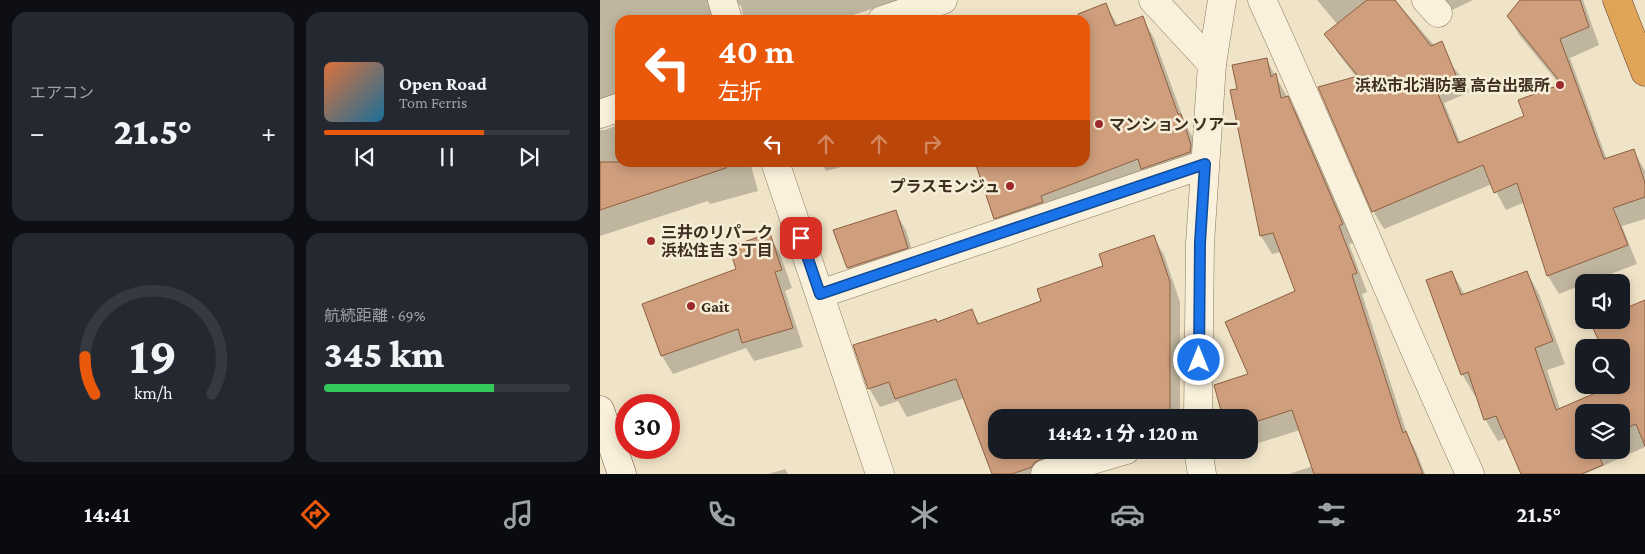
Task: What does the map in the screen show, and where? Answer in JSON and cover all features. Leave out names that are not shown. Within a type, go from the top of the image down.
[{"type":"highway","points":[[1617,0],[1645,72]]},
{"type":"street","points":[[722,0],[726,15]]},
{"type":"street","points":[[897,15],[943,0]]},
{"type":"street","points":[[1153,0],[1212,64]]},
{"type":"street","points":[[1198,409],[1200,243],[1212,64],[1222,0]]},
{"type":"street","points":[[1262,0],[1470,474]]},
{"type":"street","points":[[600,114],[615,109]]},
{"type":"street","points":[[820,294],[1205,164]]},
{"type":"street","points":[[777,167],[880,474]]},
{"type":"street","points":[[600,410],[622,474]]},
{"type":"street","points":[[1045,474],[1096,459]]},
{"type":"street","points":[[1200,459],[1202,474]]},
{"type":"building","points":[[1367,0],[1395,0],[1431,46],[1442,41],[1456,75],[1434,84],[1458,143],[1524,116],[1518,100],[1562,84],[1507,16],[1520,0],[1580,0],[1589,27],[1560,39],[1604,159],[1634,149],[1645,183],[1645,197],[1613,208],[1628,245],[1547,276],[1517,183],[1494,193],[1483,165],[1372,212],[1318,87],[1358,76],[1324,34]]},
{"type":"building","points":[[1106,3],[1115,26],[1143,16],[1178,114],[1181,114],[1191,145],[1190,152],[1141,169],[1138,159],[1041,196],[1043,202],[994,219],[977,167],[1090,167],[1090,15],[1078,14]]},
{"type":"building","points":[[1267,58],[1271,77],[1276,73],[1281,98],[1288,96],[1343,224],[1339,226],[1357,273],[1352,275],[1403,433],[1406,431],[1423,474],[1314,474],[1292,410],[1258,421],[1258,409],[1221,409],[1214,385],[1248,374],[1225,322],[1295,291],[1273,233],[1260,236],[1230,90],[1237,89],[1232,65]]},
{"type":"building","points":[[600,162],[615,162],[615,167],[726,167],[726,168],[600,210]]},
{"type":"building","points":[[896,210],[908,248],[847,268],[833,230]]},
{"type":"building","points":[[770,233],[782,270],[775,272],[793,328],[742,343],[738,329],[661,356],[642,304],[736,269],[729,247]]},
{"type":"building","points":[[1154,235],[1170,282],[1170,409],[988,409],[988,459],[1041,459],[1034,463],[1032,467],[1012,474],[992,474],[956,379],[895,399],[889,382],[868,389],[853,345],[936,319],[937,322],[972,309],[978,324],[1041,301],[1037,289],[1103,266],[1099,254]]},
{"type":"building","points":[[1452,271],[1461,295],[1527,271],[1553,341],[1535,348],[1556,410],[1593,394],[1630,394],[1630,339],[1598,339],[1593,329],[1630,329],[1630,306],[1645,300],[1645,446],[1636,424],[1630,426],[1630,404],[1575,404],[1575,459],[1600,459],[1603,465],[1581,474],[1521,474],[1496,416],[1484,420],[1468,372],[1461,375],[1426,280]]},
{"type":"place","name":"浜松市北消防署 高台出張所","points":[[1560,85]]},
{"type":"place","name":"マンション ソアー","points":[[1099,124]]},
{"type":"place","name":"プラスモンジュ","points":[[1010,186]]},
{"type":"place","name":"三井のリパーク 浜松住吉３丁目","points":[[651,241]]},
{"type":"place","name":"Gait","points":[[691,306]]},
{"type":"route","points":[[801,238],[820,294],[1205,164],[1200,243],[1199,360]]}]
